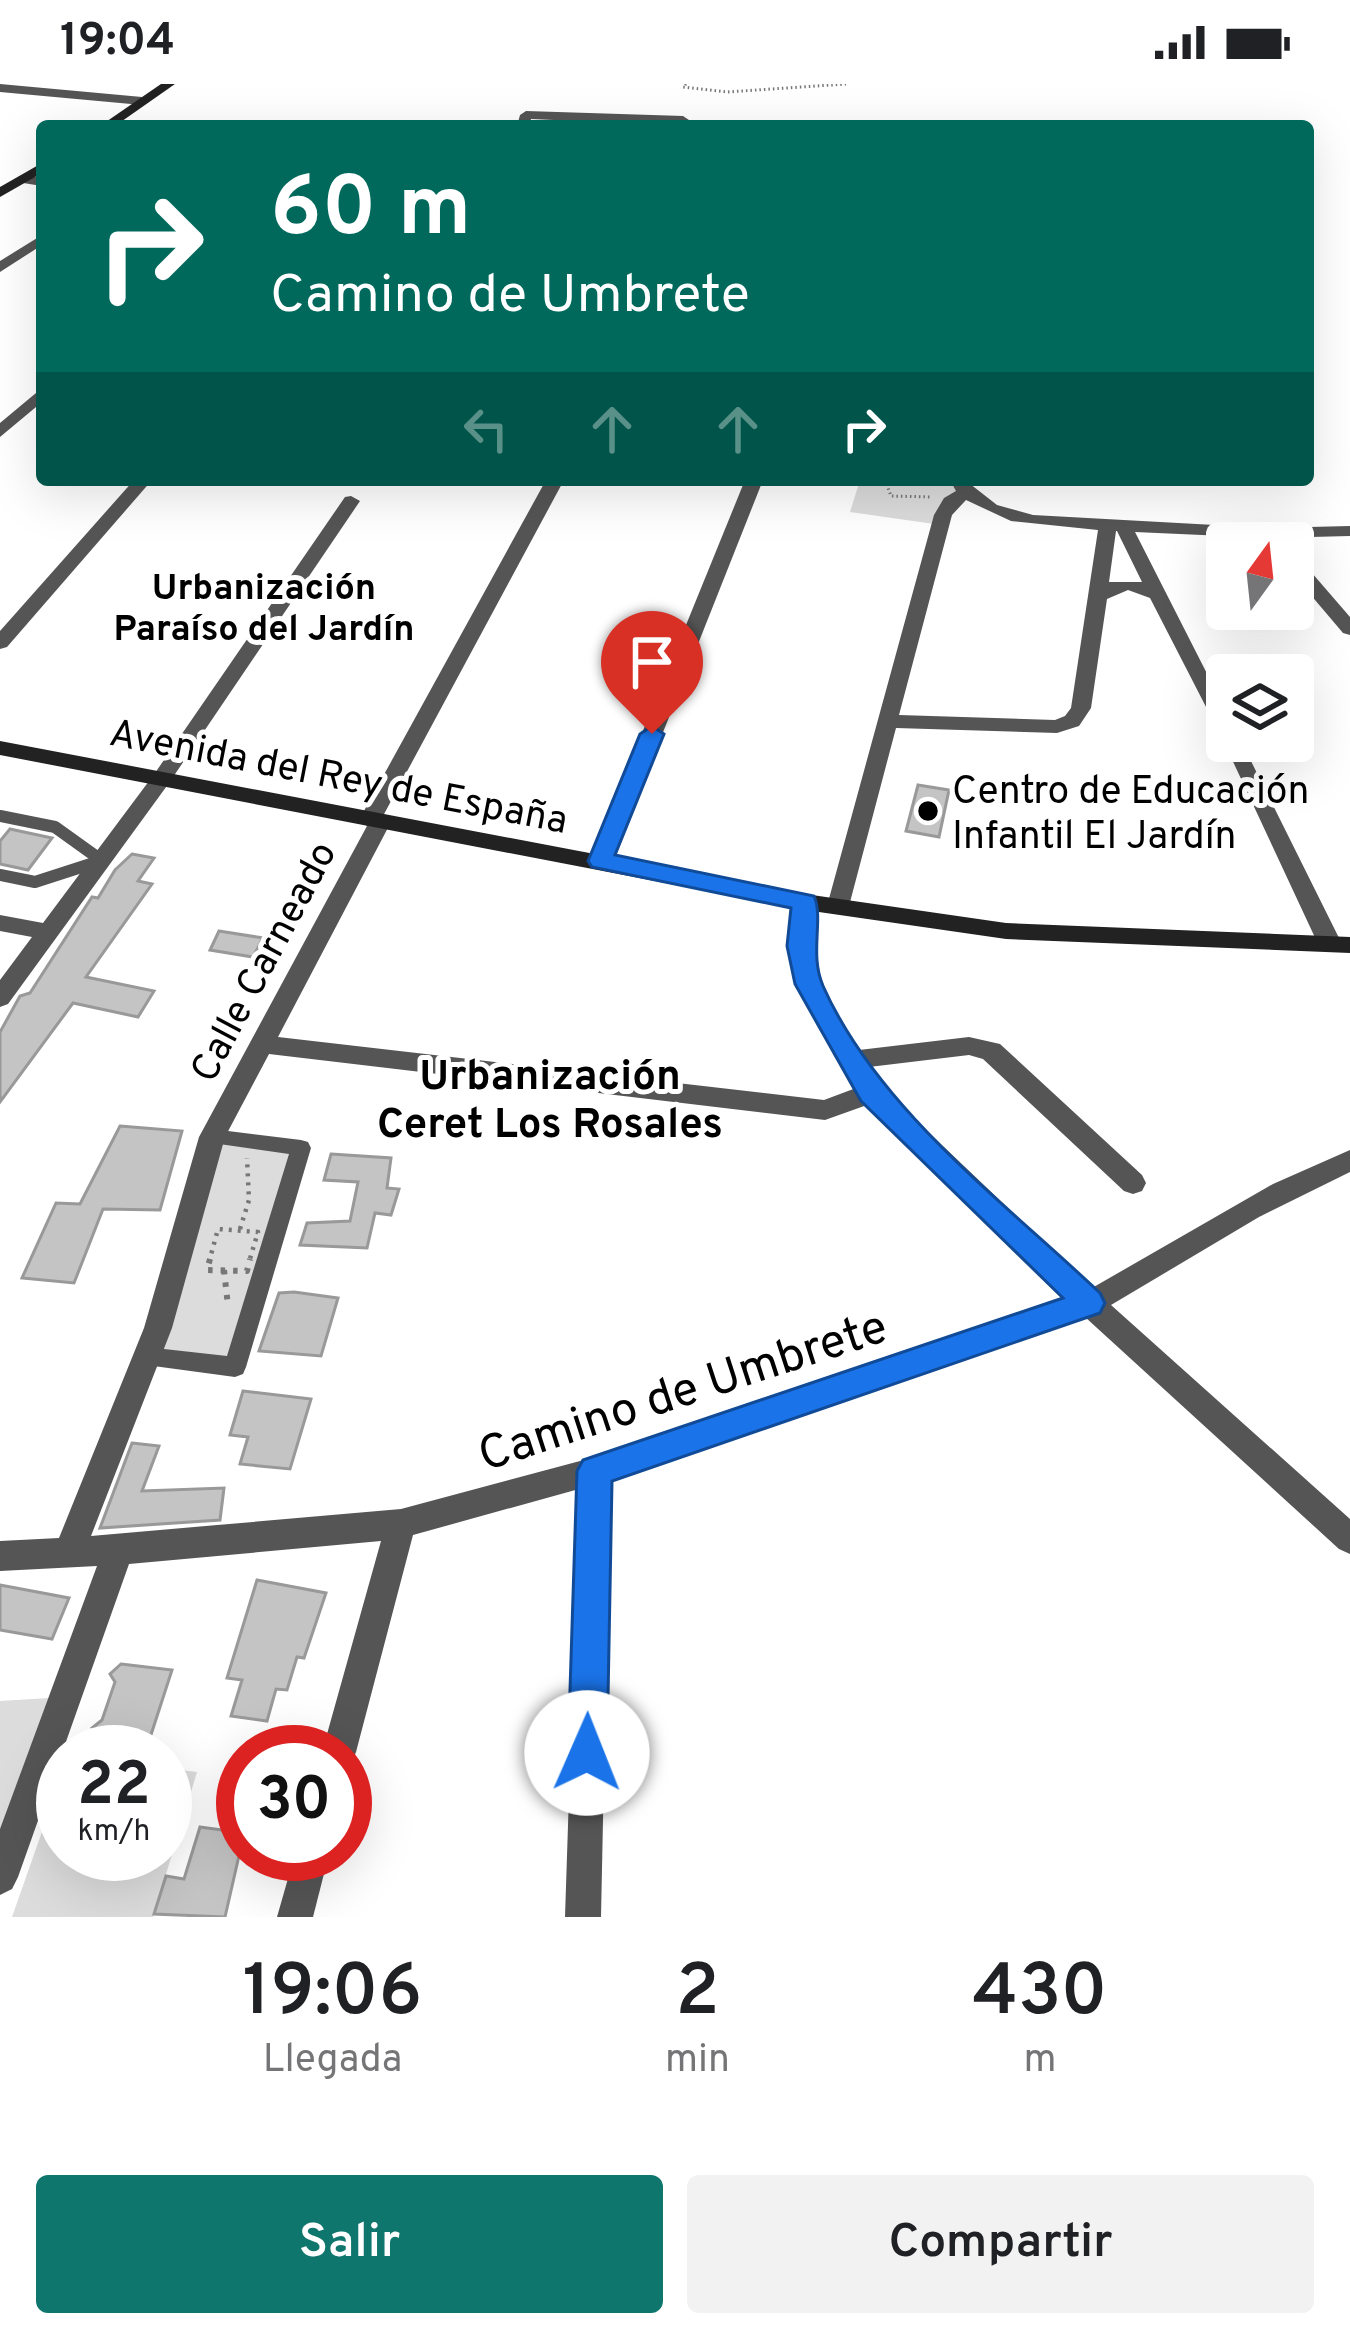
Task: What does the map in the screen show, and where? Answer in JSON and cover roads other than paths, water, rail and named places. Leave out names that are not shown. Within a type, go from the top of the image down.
[{"type":"main road","points":[[115,120],[169,84]]},
{"type":"main road","points":[[0,194],[36,170]]},
{"type":"main road","name":"Avenida del Rey de España","points":[[0,744],[805,902],[1006,931],[1340,945]]},
{"type":"street","points":[[0,88],[142,101]]},
{"type":"street","points":[[525,120],[526,115],[683,120]]},
{"type":"street","points":[[22,179],[36,181]]},
{"type":"street","points":[[0,268],[36,243]]},
{"type":"street","points":[[0,432],[36,399]]},
{"type":"street","points":[[0,643],[138,486]]},
{"type":"street","name":"Calle Carneado","points":[[69,1552],[146,1356],[191,1223],[212,1137],[552,486]]},
{"type":"street","points":[[601,861],[752,486]]},
{"type":"street","points":[[838,906],[940,530],[957,492],[1010,516]]},
{"type":"street","points":[[0,998],[162,778],[351,501]]},
{"type":"street","points":[[940,530],[957,520],[1010,516],[1206,532]]},
{"type":"street","points":[[1116,525],[1159,595],[1206,690]]},
{"type":"street","points":[[889,721],[1057,727],[1072,721],[1081,708],[1098,596],[1116,525]]},
{"type":"street","points":[[1314,534],[1350,531]]},
{"type":"street","points":[[1098,596],[1110,585],[1125,583],[1159,595]]},
{"type":"street","points":[[1314,585],[1346,619]]},
{"type":"street","points":[[1242,762],[1340,945]]},
{"type":"street","points":[[805,902],[800,946],[809,984],[871,1093],[1089,1303],[1350,1539]]},
{"type":"street","points":[[0,923],[48,932]]},
{"type":"street","points":[[261,1044],[825,1110],[871,1093]]},
{"type":"street","points":[[851,1060],[969,1046],[991,1051],[1133,1184]]},
{"type":"street","name":"Calle Carneado","points":[[146,1356],[235,1366],[301,1148],[212,1137]]},
{"type":"street","name":"Camino de Umbrete","points":[[0,1556],[400,1524],[595,1471],[1089,1303],[1154,1269],[1294,1182],[1350,1161]]},
{"type":"street","points":[[583,1917],[595,1471]]},
{"type":"street","points":[[346,1725],[400,1524]]},
{"type":"street","points":[[0,1877],[118,1550]]},
{"type":"street","points":[[295,1917],[305,1881]]},
{"type":"lane","points":[[0,816],[55,827],[101,860]]},
{"type":"lane","points":[[0,875],[35,882],[101,860]]},
{"type":"place","name":"Centro de Educación Infantil El Jardín","points":[[928,811]]},
{"type":"district","name":"Urbanización Paraíso del Jardín","points":[[264,606]]},
{"type":"district","name":"Urbanización Ceret Los Rosales","points":[[550,1098]]}]
